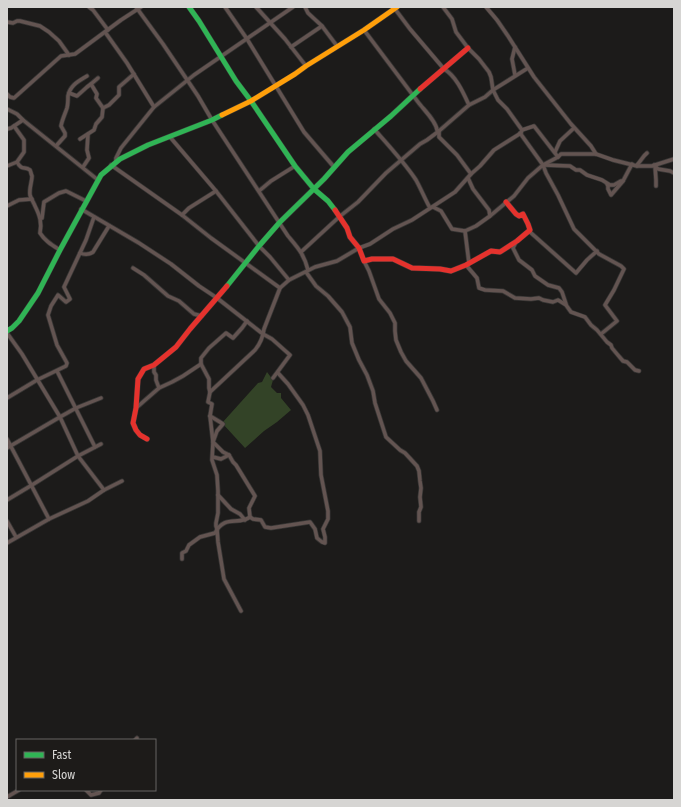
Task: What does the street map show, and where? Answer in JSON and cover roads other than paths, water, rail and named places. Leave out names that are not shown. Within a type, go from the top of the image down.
[{"type":"street","points":[[89,7],[93,10],[154,107]]},
{"type":"street","points":[[189,7],[236,81],[252,101],[295,166],[314,189],[328,201],[348,228],[350,237],[359,248],[379,299],[390,313],[395,323],[396,340],[401,352],[406,361],[421,378],[437,410]]},
{"type":"street","points":[[224,7],[247,39],[304,132],[334,167]]},
{"type":"street","points":[[256,7],[267,20],[271,22],[306,66]]},
{"type":"street","points":[[116,161],[121,148],[154,107],[187,81],[293,7]]},
{"type":"street","points":[[305,7],[308,13],[322,26],[337,46]]},
{"type":"street","points":[[444,7],[452,19],[456,32],[489,72],[493,90],[498,100],[507,109],[543,165],[574,229],[597,251],[624,269],[605,305],[617,321],[601,334]]},
{"type":"street","points":[[486,7],[497,20],[528,68],[574,128],[592,146],[596,154]]},
{"type":"street","points":[[7,94],[10,98],[14,98],[61,56],[75,54],[138,8],[198,96],[212,120],[288,236],[301,252],[305,259],[307,271],[316,286],[328,296],[342,312],[350,327],[352,342],[358,360],[367,375],[373,391],[375,403],[386,437],[413,462],[419,471],[422,488],[420,497],[421,507],[419,512],[419,522]]},
{"type":"street","points":[[104,490],[78,456],[60,417],[7,331],[19,321],[38,293],[81,209],[101,176],[116,161],[170,136],[212,120],[252,101],[364,30],[395,8],[410,29],[444,69],[450,73],[459,85],[469,105]]},
{"type":"street","points":[[7,22],[12,23],[16,20],[40,26],[59,41],[69,55]]},
{"type":"street","points":[[291,47],[322,26]]},
{"type":"street","points":[[364,30],[432,120],[439,136],[455,152],[472,174]]},
{"type":"street","points":[[514,47],[512,59],[515,75]]},
{"type":"street","points":[[147,439],[140,435],[133,422],[136,408],[138,379],[144,369],[154,365],[176,347],[280,222],[324,179],[348,152],[468,48]]},
{"type":"street","points":[[301,252],[339,217],[358,202],[386,173],[422,142],[438,131],[469,105],[528,68]]},
{"type":"street","points":[[103,108],[109,105],[119,95],[118,87],[134,74]]},
{"type":"street","points":[[56,146],[66,133],[61,126],[72,86],[88,76]]},
{"type":"street","points":[[69,93],[77,96],[98,78]]},
{"type":"street","points":[[80,139],[94,130],[96,124],[102,117],[103,108],[96,98],[97,94],[91,84]]},
{"type":"street","points":[[7,109],[17,114],[98,180]]},
{"type":"street","points":[[7,129],[23,120]]},
{"type":"street","points":[[7,166],[17,162],[24,152],[24,140],[14,126]]},
{"type":"street","points":[[210,392],[260,344],[264,329],[280,288],[289,280],[307,271],[337,261],[359,248],[370,244],[393,229],[412,220],[455,192],[494,150],[521,132],[534,126],[558,157]]},
{"type":"street","points":[[555,152],[560,141],[574,128]]},
{"type":"street","points":[[374,129],[401,160],[418,184],[431,207],[441,211],[452,229],[465,231],[476,226],[490,216],[514,196],[528,178],[543,165],[561,154],[596,154],[637,166],[652,166],[674,158]]},
{"type":"street","points":[[83,167],[89,158],[87,150],[88,134]]},
{"type":"street","points":[[170,136],[259,246],[289,280]]},
{"type":"street","points":[[637,166],[643,156],[647,153]]},
{"type":"street","points":[[17,162],[20,167],[30,170],[32,176],[30,186],[32,199],[41,222]]},
{"type":"street","points":[[606,183],[611,195],[623,181],[632,164]]},
{"type":"street","points":[[543,165],[570,166],[610,185],[623,181]]},
{"type":"street","points":[[654,165],[658,169],[674,173]]},
{"type":"street","points":[[654,165],[656,186]]},
{"type":"street","points":[[111,166],[182,215],[280,288]]},
{"type":"street","points":[[259,191],[271,181],[295,166]]},
{"type":"street","points":[[468,178],[473,188],[489,210],[490,216]]},
{"type":"street","points":[[182,215],[189,208],[216,191]]},
{"type":"street","points":[[60,250],[48,243],[40,233],[44,202],[59,193],[66,192],[86,201]]},
{"type":"street","points":[[7,206],[19,200],[32,199]]},
{"type":"street","points":[[506,202],[516,214],[519,216],[523,214],[530,227],[530,230],[576,273],[597,251]]},
{"type":"street","points":[[81,209],[157,255],[217,298],[263,334],[272,339],[290,355],[273,378]]},
{"type":"street","points":[[7,398],[37,380],[66,366],[67,363],[57,345],[48,315],[58,294],[66,302],[70,299],[64,287],[86,240],[94,217]]},
{"type":"street","points":[[80,253],[89,254],[93,252],[109,226]]},
{"type":"street","points":[[364,261],[393,259],[412,268],[451,271],[468,264],[491,251],[500,252],[530,230]]},
{"type":"street","points":[[465,231],[468,264],[477,278],[479,288],[485,290],[502,291],[514,298],[539,298],[553,302],[558,300],[566,305],[572,312],[585,317],[611,345],[623,361],[634,370],[638,371]]},
{"type":"street","points":[[517,241],[513,248],[520,260],[532,270],[535,276],[548,285],[559,288],[562,292],[566,305]]},
{"type":"street","points":[[133,268],[144,275],[168,296],[178,301],[194,314],[202,316]]},
{"type":"street","points":[[241,611],[223,575],[216,526],[218,495],[217,474],[212,460],[213,442],[210,416],[212,404],[208,402],[210,392],[209,379],[202,364],[201,358],[226,333],[233,338],[246,321]]},
{"type":"street","points":[[136,408],[159,388],[183,376],[202,364]]},
{"type":"street","points":[[154,365],[154,372],[159,388]]},
{"type":"street","points":[[57,371],[95,447]]},
{"type":"street","points":[[250,517],[261,520],[266,527],[271,528],[310,522],[315,530],[317,538],[324,543],[325,542],[323,529],[328,519],[328,511],[321,475],[320,451],[308,415],[303,405],[278,372]]},
{"type":"street","points":[[9,447],[76,408],[101,398]]},
{"type":"street","points":[[210,416],[223,424],[217,431],[213,442]]},
{"type":"street","points":[[7,439],[9,447],[32,485],[49,519]]},
{"type":"street","points":[[213,442],[223,452],[229,455],[236,464],[255,496],[250,508],[250,517]]},
{"type":"street","points":[[7,500],[78,456],[101,444]]},
{"type":"street","points":[[213,457],[221,458],[229,455]]},
{"type":"street","points":[[7,543],[49,519],[88,502],[104,490],[122,482]]},
{"type":"street","points":[[218,495],[231,509],[240,514],[245,520]]},
{"type":"street","points":[[182,559],[182,553],[186,551],[189,545],[200,538],[215,533],[217,529],[226,522],[245,520],[250,517]]},
{"type":"street","points":[[7,521],[16,537]]},
{"type":"street","points":[[7,797],[17,791]]},
{"type":"street","points":[[87,791],[91,795],[99,793],[100,791]]}]
